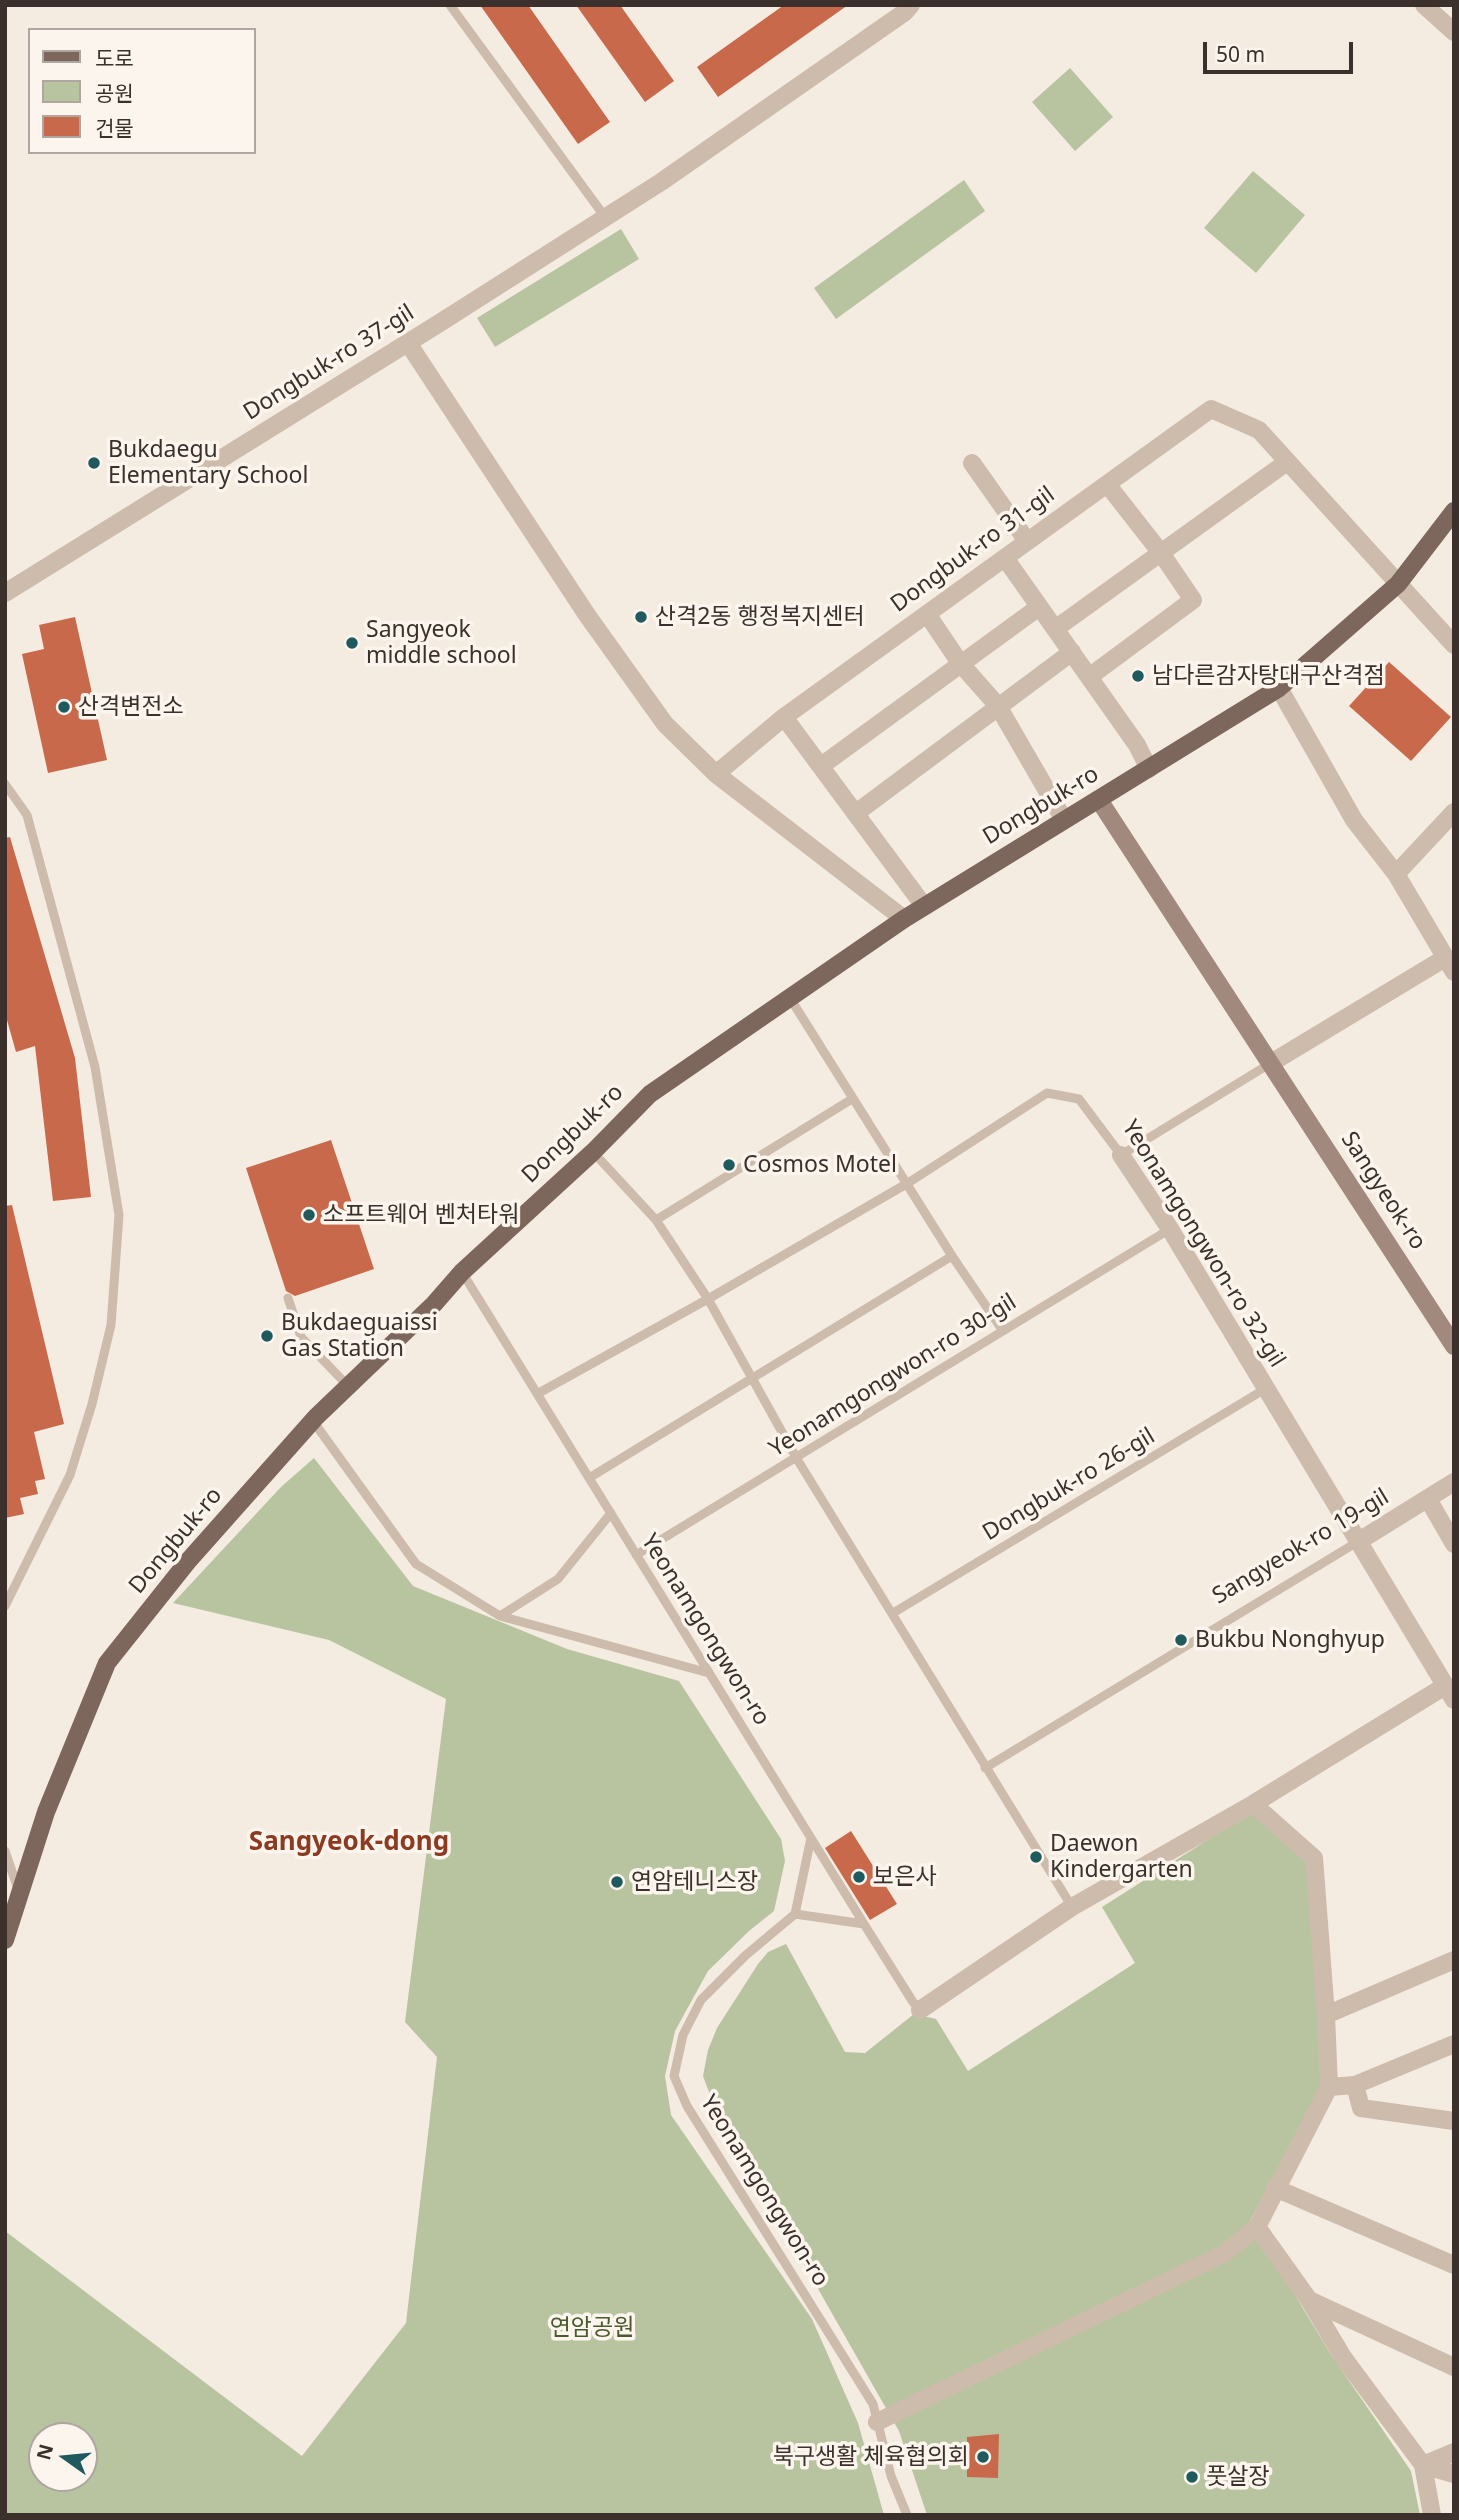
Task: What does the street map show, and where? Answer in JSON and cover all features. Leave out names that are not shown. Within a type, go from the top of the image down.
[{"type":"main road","name":"Dongbuk-ro","points":[[5,1940],[46,1812],[107,1663],[189,1560],[312,1421],[434,1304],[462,1272],[593,1152],[650,1094],[924,906],[1279,688],[1398,584],[1454,511]]},
{"type":"street","points":[[1424,5],[1454,32]]},
{"type":"street","name":"Dongbuk-ro 37-gil","points":[[5,593],[408,343],[661,182],[905,8]]},
{"type":"street","points":[[408,343],[587,615],[665,724],[716,774],[904,919]]},
{"type":"street","name":"Dongbuk-ro 31-gil","points":[[716,774],[784,717],[1211,409],[1259,430],[1398,584]]},
{"type":"street","points":[[1055,629],[1287,462]]},
{"type":"street","points":[[972,463],[1027,541]]},
{"type":"street","points":[[1089,677],[1193,600],[1161,553],[1107,484]]},
{"type":"street","points":[[1005,558],[1137,745],[1149,769]]},
{"type":"street","points":[[1398,584],[1454,645]]},
{"type":"street","points":[[821,766],[1039,607]]},
{"type":"street","points":[[927,614],[960,663],[998,706],[1064,820]]},
{"type":"street","points":[[856,813],[1072,652]]},
{"type":"street","points":[[1271,1063],[1450,965],[1396,874],[1354,820],[1279,688]]},
{"type":"street","points":[[784,717],[924,906]]},
{"type":"street","name":"Sangyeok-ro","points":[[1099,800],[1454,1346]]},
{"type":"street","points":[[1396,874],[1454,811]]},
{"type":"street","name":"Yeonamgongwon-ro 32-gil","points":[[1121,1155],[1170,1229],[1449,1693]]},
{"type":"street","name":"Sangyeok-ro 19-gil","points":[[1359,1541],[1454,1482]]},
{"type":"street","points":[[1427,1499],[1454,1544]]},
{"type":"street","points":[[919,2010],[1072,1907],[1449,1693]]},
{"type":"street","points":[[877,2422],[1223,2254],[1257,2227],[1329,2087],[1314,1858],[1253,1804]]},
{"type":"street","points":[[1326,2015],[1454,1960]]},
{"type":"street","points":[[1329,2087],[1354,2085],[1454,2044]]},
{"type":"street","points":[[1354,2085],[1361,2108],[1454,2122]]},
{"type":"street","points":[[1275,2188],[1454,2265]]},
{"type":"street","points":[[1257,2227],[1308,2300],[1343,2357],[1423,2465],[1432,2515]]},
{"type":"street","points":[[1308,2300],[1454,2367]]},
{"type":"street","points":[[1423,2465],[1454,2452]]},
{"type":"street","points":[[1423,2465],[1454,2474]]},
{"type":"lane","points":[[450,5],[605,217]]},
{"type":"lane","points":[[5,784],[27,815],[95,1067],[119,1215],[111,1325],[92,1404],[69,1475],[5,1606]]},
{"type":"lane","points":[[790,998],[952,1256],[1003,1331]]},
{"type":"lane","points":[[1121,1155],[1271,1063]]},
{"type":"lane","name":"Yeonamgongwon-ro 32-gil","points":[[537,1394],[908,1183],[1047,1094],[1079,1099],[1121,1155]]},
{"type":"lane","points":[[656,1220],[852,1099]]},
{"type":"lane","points":[[593,1152],[656,1220],[708,1299],[797,1459],[1072,1907]]},
{"type":"lane","name":"Yeonamgongwon-ro 30-gil","points":[[636,1555],[1170,1229]]},
{"type":"lane","points":[[589,1478],[952,1256]]},
{"type":"lane","name":"Yeonamgongwon-ro","points":[[462,1272],[919,2010]]},
{"type":"lane","points":[[288,1298],[301,1336],[348,1386]]},
{"type":"lane","name":"Dongbuk-ro 26-gil","points":[[893,1613],[1265,1389]]},
{"type":"lane","points":[[312,1421],[416,1564],[500,1616],[709,1673]]},
{"type":"lane","points":[[500,1616],[558,1579],[611,1513]]},
{"type":"lane","name":"Sangyeok-ro 19-gil","points":[[985,1768],[1359,1541]]},
{"type":"lane","points":[[811,1838],[795,1914],[864,1924]]},
{"type":"lane","points":[[5,1851],[20,1895]]},
{"type":"lane","name":"Yeonamgongwon-ro","points":[[795,1914],[746,1955],[701,2000],[683,2035],[674,2076],[687,2106],[873,2404],[891,2476],[906,2515]]},
{"type":"green space","points":[[1070,68],[1113,117],[1075,151],[1032,102]]},
{"type":"green space","points":[[1253,171],[1305,215],[1256,273],[1204,228]]},
{"type":"green space","points":[[964,180],[985,211],[836,319],[814,288]]},
{"type":"green space","points":[[621,229],[639,259],[495,347],[477,318]]},
{"type":"green space","name":"연암공원","points":[[314,1458],[413,1586],[567,1649],[679,1681],[781,1839],[785,1861],[774,1911],[708,1971],[675,2031],[665,2076],[671,2115],[812,2319],[858,2423],[884,2515],[5,2515],[5,2231],[302,2456],[406,2323],[437,2057],[405,2022],[446,1699],[329,1640],[173,1603],[281,1487]]},
{"type":"green space","points":[[1253,1811],[1308,1862],[1322,2085],[1250,2221],[1330,2353],[1411,2471],[1420,2515],[927,2515],[899,2431],[715,2108],[703,2076],[708,2050],[717,2028],[758,1964],[768,1952],[786,1944],[845,2052],[865,2053],[914,2014],[936,2019],[968,2071],[1135,1963],[1102,1907]]},
{"type":"building","points":[[480,5],[528,5],[610,122],[578,144]]},
{"type":"building","points":[[576,5],[620,5],[674,81],[645,102]]},
{"type":"building","points":[[784,5],[848,5],[718,97],[697,67]]},
{"type":"building","name":"산격변전소","points":[[75,617],[107,760],[48,773],[22,654],[44,649],[39,625]]},
{"type":"building","points":[[1389,662],[1451,717],[1411,761],[1349,706]]},
{"type":"building","points":[[10,837],[75,1058],[91,1197],[53,1201],[35,1046],[16,1052],[5,1013],[5,838]]},
{"type":"building","name":"소프트웨어 벤처타워","points":[[331,1140],[374,1269],[295,1296],[286,1291],[246,1168]]},
{"type":"building","points":[[12,1205],[64,1424],[34,1432],[45,1479],[35,1481],[38,1494],[20,1498],[24,1514],[5,1518],[5,1206]]},
{"type":"building","name":"보은사","points":[[851,1831],[897,1904],[870,1920],[825,1848]]},
{"type":"building","name":"북구생활 체육협의회","points":[[999,2434],[998,2478],[967,2477],[967,2437]]},
{"type":"place","name":"Bukdaegu Elementary School","points":[[94,463]]},
{"type":"place","name":"산격2동 행정복지센터","points":[[641,617]]},
{"type":"place","name":"Sangyeok middle school","points":[[352,643]]},
{"type":"place","name":"남다른감자탕대구산격점","points":[[1138,676]]},
{"type":"place","name":"산격변전소","points":[[64,707]]},
{"type":"place","name":"Cosmos Motel","points":[[729,1165]]},
{"type":"place","name":"소프트웨어 벤처타워","points":[[309,1215]]},
{"type":"place","name":"Bukdaeguaissi Gas Station","points":[[267,1336]]},
{"type":"place","name":"Bukbu Nonghyup","points":[[1181,1640]]},
{"type":"place","name":"Daewon Kindergarten","points":[[1036,1857]]},
{"type":"place","name":"보은사","points":[[859,1877]]},
{"type":"place","name":"연암테니스장","points":[[617,1882]]},
{"type":"place","name":"북구생활 체육협의회","points":[[983,2457]]},
{"type":"place","name":"풋살장","points":[[1192,2477]]},
{"type":"district","name":"Sangyeok-dong","points":[[349,1843]]}]
